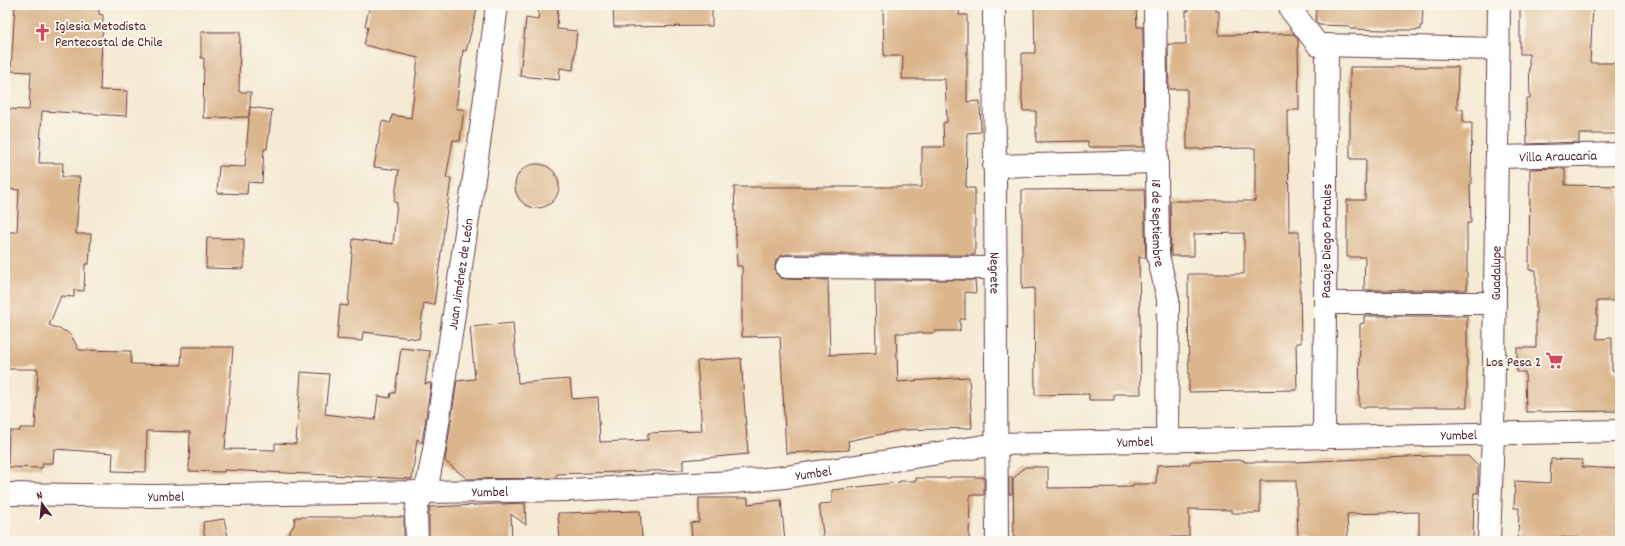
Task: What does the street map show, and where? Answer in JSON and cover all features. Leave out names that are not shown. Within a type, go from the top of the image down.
[{"type":"street","name":"Juan Jiménez de León","points":[[417,541],[416,514],[428,481],[434,450],[479,144],[497,5]]},
{"type":"street","name":"Negrete","points":[[994,5],[997,541]]},
{"type":"street","name":"18 de Septiembre","points":[[1155,5],[1158,255],[1168,299],[1167,440]]},
{"type":"street","points":[[1292,5],[1291,10],[1322,45],[1498,49]]},
{"type":"street","name":"Guadalupe","points":[[1489,541],[1493,434],[1499,5]]},
{"type":"street","name":"Pasaje Diego Portales","points":[[1322,45],[1325,303],[1324,438]]},
{"type":"street","name":"Villa Araucaria","points":[[1497,157],[1620,154]]},
{"type":"street","points":[[994,166],[1157,162]]},
{"type":"street","points":[[787,267],[996,268]]},
{"type":"street","points":[[1325,303],[1495,303]]},
{"type":"street","name":"Yumbel","points":[[5,494],[153,496],[576,490],[734,482],[785,477],[997,444],[1620,431]]},
{"type":"building","points":[[15,5],[99,5],[99,14],[103,15],[100,90],[127,91],[126,116],[42,111],[39,163],[63,163],[62,177],[80,177],[76,234],[91,234],[89,264],[85,264],[84,291],[74,290],[74,297],[61,296],[49,325],[67,332],[72,337],[79,350],[131,351],[131,364],[181,365],[182,347],[233,347],[225,449],[275,450],[275,443],[296,444],[301,372],[329,374],[325,414],[375,420],[378,396],[390,398],[391,393],[395,393],[401,348],[430,351],[425,384],[431,383],[422,443],[417,439],[412,479],[224,470],[224,472],[189,471],[190,432],[147,431],[146,472],[112,471],[113,453],[54,449],[53,463],[43,463],[42,468],[8,467],[9,431],[20,431],[20,428],[35,428],[38,369],[7,369],[7,347],[5,347],[5,232],[17,232],[19,190],[8,189],[10,149],[5,149],[7,109],[29,110],[31,72],[11,71]]},
{"type":"building","points":[[370,5],[478,5],[466,51],[463,50],[456,109],[464,109],[460,141],[453,140],[446,178],[451,178],[434,305],[424,303],[419,339],[363,332],[362,341],[337,339],[340,305],[348,306],[353,239],[393,244],[397,203],[394,202],[399,170],[374,167],[382,121],[391,123],[392,115],[411,118],[418,58],[364,45],[368,27],[365,26]]},
{"type":"building","points":[[539,5],[558,5],[557,29],[577,31],[573,70],[560,68],[559,80],[520,76],[526,18],[538,20]]},
{"type":"building","points":[[613,5],[712,5],[712,26],[614,27]]},
{"type":"building","points":[[883,5],[960,5],[959,15],[967,15],[967,102],[980,101],[981,132],[967,133],[966,188],[975,188],[975,255],[787,254],[776,260],[776,274],[780,278],[787,279],[828,280],[830,355],[876,353],[875,280],[975,280],[976,293],[965,292],[965,319],[960,319],[960,331],[935,331],[935,333],[896,333],[898,382],[969,377],[972,428],[902,430],[848,441],[849,450],[786,453],[780,336],[742,337],[742,266],[737,266],[734,187],[922,187],[922,147],[944,147],[943,123],[947,122],[945,79],[902,79],[903,56],[884,56]]},
{"type":"building","points":[[1034,5],[1136,5],[1137,27],[1143,27],[1144,147],[1088,147],[1088,141],[1036,142],[1036,111],[1023,111],[1022,100],[1022,53],[1035,53]]},
{"type":"building","points":[[1189,5],[1215,5],[1215,11],[1219,11],[1219,35],[1294,34],[1298,39],[1299,110],[1288,110],[1289,232],[1299,232],[1301,343],[1296,343],[1297,390],[1189,392],[1188,274],[1244,274],[1244,233],[1194,234],[1194,256],[1171,256],[1170,201],[1255,201],[1255,148],[1187,149],[1187,89],[1169,89],[1168,44],[1186,44],[1186,11],[1189,11]]},
{"type":"building","points":[[1316,5],[1423,5],[1422,26],[1420,26],[1420,30],[1384,30],[1350,29],[1350,26],[1319,25],[1316,21]]},
{"type":"building","points":[[1520,5],[1593,5],[1590,63],[1620,63],[1620,134],[1579,134],[1579,142],[1527,144],[1526,99],[1530,99],[1529,54],[1520,54]]},
{"type":"building","points":[[201,32],[240,32],[239,92],[251,92],[249,116],[250,107],[272,110],[267,149],[264,149],[262,183],[248,182],[247,194],[217,193],[219,166],[245,167],[249,117],[203,118],[204,58],[201,58]]},
{"type":"building","points":[[1350,67],[1458,67],[1457,109],[1463,109],[1463,123],[1472,123],[1470,184],[1471,223],[1467,223],[1467,290],[1364,290],[1365,257],[1347,257],[1347,200],[1365,200],[1366,159],[1350,159]]},
{"type":"building","points":[[537,164],[549,168],[555,174],[559,186],[555,198],[549,204],[537,208],[525,204],[519,198],[515,186],[519,174],[525,168]]},
{"type":"building","points":[[1565,168],[1565,185],[1620,186],[1620,301],[1597,301],[1597,339],[1612,338],[1612,371],[1620,372],[1620,411],[1526,412],[1525,372],[1517,372],[1517,348],[1536,348],[1536,270],[1529,270],[1530,169]]},
{"type":"building","points":[[1144,189],[1146,257],[1139,257],[1141,394],[1114,394],[1114,400],[1089,400],[1089,394],[1035,395],[1034,288],[1022,289],[1022,190]]},
{"type":"building","points":[[207,238],[244,239],[244,269],[206,268]]},
{"type":"building","points":[[1364,316],[1467,316],[1467,407],[1359,407],[1360,324],[1364,323]]},
{"type":"building","points":[[513,323],[518,383],[570,379],[572,399],[598,397],[600,442],[648,440],[648,433],[702,431],[697,361],[741,358],[748,454],[683,460],[683,470],[557,474],[556,478],[467,479],[445,461],[457,381],[475,379],[470,327]]},
{"type":"building","points":[[1430,456],[1468,456],[1478,466],[1478,493],[1474,493],[1473,541],[1419,541],[1419,512],[1347,514],[1348,539],[1315,541],[1314,537],[1298,537],[1296,481],[1260,481],[1260,513],[1231,513],[1231,510],[1189,509],[1189,537],[1106,538],[1106,541],[1014,541],[1013,479],[1025,467],[1048,467],[1048,488],[1133,487],[1133,484],[1156,484],[1157,465],[1190,464],[1190,461],[1244,460],[1244,462],[1295,462]]},
{"type":"building","points":[[1551,459],[1583,460],[1582,467],[1620,469],[1620,511],[1618,511],[1617,539],[1554,537],[1554,540],[1518,538],[1519,508],[1514,508],[1515,481],[1550,483]]},
{"type":"building","points":[[984,477],[984,495],[970,495],[969,541],[824,541],[819,504],[832,503],[832,490],[900,481],[916,481],[916,478]]},
{"type":"building","points":[[1009,477],[1012,477],[1012,494],[1009,494]]},
{"type":"building","points":[[699,498],[748,498],[748,504],[781,500],[785,541],[692,541],[691,523],[699,522]]},
{"type":"building","points":[[525,503],[526,525],[511,514],[512,541],[429,541],[430,507]]},
{"type":"building","points":[[640,511],[642,538],[608,539],[608,541],[560,541],[558,513]]},
{"type":"building","points":[[295,517],[404,517],[404,541],[284,541],[294,525]]},
{"type":"building","points":[[224,519],[229,541],[205,541],[203,522]]},
{"type":"place","name":"Iglesia Metodista Pentecostal de Chile","points":[[42,33]]},
{"type":"place","name":"Los Pesa 2","points":[[1554,361]]}]
